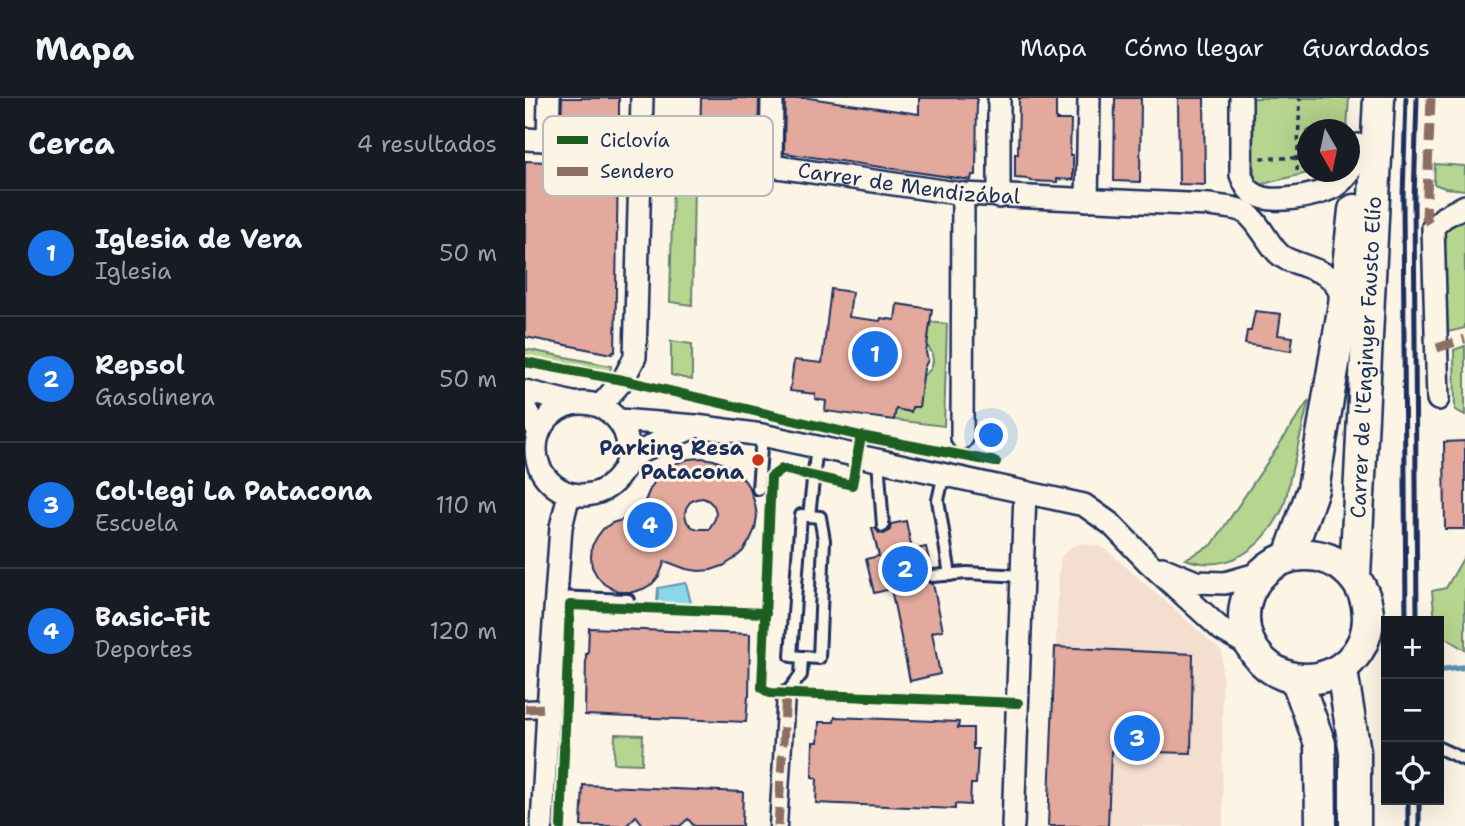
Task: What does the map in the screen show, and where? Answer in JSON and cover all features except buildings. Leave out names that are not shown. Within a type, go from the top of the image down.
[{"type":"main road","name":"Carrer de l'Enginyer Fausto Elío","points":[[1357,119],[1360,98]]},
{"type":"main road","name":"Carrer de l'Enginyer Fausto Elío","points":[[1355,576],[1379,98]]},
{"type":"main road","name":"Carrer de l'Enginyer Fausto Elío","points":[[1289,556],[1313,489],[1344,304],[1353,227],[1352,182]]},
{"type":"main road","points":[[1307,554],[1325,556],[1341,564],[1355,576],[1363,594],[1366,616],[1363,636],[1355,654],[1342,671],[1313,681],[1297,681],[1274,671],[1262,660],[1253,648],[1247,630],[1246,613],[1251,592],[1260,573],[1289,556],[1307,554]]},
{"type":"main road","points":[[1342,671],[1355,752],[1355,826]]},
{"type":"main road","points":[[1297,681],[1320,744],[1321,826]]},
{"type":"street","points":[[549,98],[549,116]]},
{"type":"street","points":[[641,116],[642,98]]},
{"type":"street","points":[[772,98],[772,116]]},
{"type":"street","points":[[999,98],[999,197]]},
{"type":"street","points":[[1087,200],[1089,98]]},
{"type":"street","points":[[1210,205],[1225,201],[1238,187],[1241,167],[1241,98]]},
{"type":"street","name":"Carrer de Mendizábal","points":[[525,139],[543,140]]},
{"type":"street","name":"Carrer de Mendizábal","points":[[773,166],[963,194],[1210,205],[1242,211],[1250,217],[1279,254],[1334,280],[1344,304]]},
{"type":"street","name":"Carrer de l'Enginyer Fausto Elío","points":[[1241,167],[1245,186],[1261,198],[1279,200],[1322,192],[1340,182]]},
{"type":"street","points":[[962,438],[963,194]]},
{"type":"street","points":[[600,406],[623,380],[635,357],[639,196]]},
{"type":"street","points":[[1438,399],[1433,227],[1444,217],[1465,206]]},
{"type":"street","points":[[525,391],[573,404]]},
{"type":"street","points":[[573,404],[600,406],[619,419],[626,432],[628,459],[613,485],[585,496],[569,494],[556,488],[545,477],[538,463],[536,447],[539,432],[547,418],[559,409],[573,404]]},
{"type":"street","points":[[525,408],[539,432]]},
{"type":"street","points":[[619,419],[762,435],[1084,505],[1111,524],[1222,630],[1253,648]]},
{"type":"street","points":[[628,459],[696,426]]},
{"type":"street","points":[[1013,826],[1025,492]]},
{"type":"street","points":[[542,826],[555,597],[561,527],[569,494]]},
{"type":"street","points":[[1148,562],[1196,582],[1225,583],[1260,573]]},
{"type":"street","points":[[778,826],[786,694]]},
{"type":"street","points":[[525,709],[548,708]]},
{"type":"lane","points":[[758,489],[762,435]]},
{"type":"lane","points":[[809,516],[817,446]]},
{"type":"lane","points":[[878,460],[883,526]]},
{"type":"lane","points":[[944,474],[937,500],[950,575]]},
{"type":"lane","points":[[801,515],[820,517],[824,540],[819,658],[802,657],[791,656],[801,515]]},
{"type":"lane","points":[[933,576],[967,573],[1022,576]]},
{"type":"lane","points":[[555,597],[628,600]]},
{"type":"lane","points":[[786,694],[801,675],[802,657]]},
{"type":"lane","points":[[1444,750],[1465,760]]},
{"type":"path","points":[[1299,119],[1300,98]]},
{"type":"path","points":[[1241,167],[1297,158]]},
{"type":"shaded area","points":[[1083,543],[1109,552],[1222,651],[1223,826],[1048,826],[1059,570],[1061,557],[1071,547]]},
{"type":"green space","points":[[1253,98],[1349,98],[1348,119],[1297,119],[1297,176],[1254,186]]},
{"type":"green space","points":[[1435,164],[1465,166],[1465,190],[1434,184]]},
{"type":"green space","points":[[673,196],[694,196],[692,305],[670,302]]},
{"type":"green space","points":[[1465,215],[1465,328],[1448,332],[1444,331],[1441,232]]},
{"type":"green space","points":[[930,322],[947,324],[944,426],[894,420],[896,404],[901,405],[901,410],[910,412],[912,407],[919,407],[923,376],[931,369],[933,361],[927,345]]},
{"type":"green space","points":[[671,341],[692,344],[692,380],[671,375]]},
{"type":"green space","points":[[1465,346],[1465,415],[1455,410],[1454,350]]},
{"type":"green space","points":[[525,349],[611,366],[610,373],[525,357]]},
{"type":"green space","points":[[1309,400],[1284,506],[1274,524],[1254,547],[1242,555],[1215,563],[1185,559],[1212,545]]},
{"type":"green space","points":[[1465,555],[1465,650],[1444,637],[1444,616],[1434,616],[1432,591],[1446,588]]},
{"type":"green space","points":[[615,734],[643,735],[642,764],[614,763]]},
{"type":"water","points":[[686,583],[691,603],[657,603],[658,588]]},
{"type":"waterway","points":[[1444,669],[1465,667]]},
{"type":"railway","points":[[1406,98],[1403,197],[1406,616]]},
{"type":"railway","points":[[1417,98],[1414,199],[1417,616]]},
{"type":"railway","points":[[1408,805],[1408,826]]},
{"type":"railway","points":[[1419,805],[1419,826]]},
{"type":"marked path","points":[[1431,98],[1426,218],[1433,227]]},
{"type":"marked path","points":[[1437,348],[1465,339]]},
{"type":"marked path","points":[[778,826],[786,694]]},
{"type":"marked path","points":[[525,709],[548,708]]},
{"type":"cycle path","points":[[525,362],[623,380],[861,436],[996,462]]},
{"type":"cycle path","points":[[861,436],[852,485],[782,469],[771,477],[762,688],[770,693],[1018,703]]},
{"type":"cycle path","points":[[561,826],[570,605],[766,613]]},
{"type":"place","name":"Iglesia de Vera","points":[[875,354]]},
{"type":"place","name":"Parking Resa Patacona","points":[[758,460]]},
{"type":"place","name":"Basic-Fit","points":[[650,525]]},
{"type":"place","name":"Repsol","points":[[905,569]]},
{"type":"place","name":"Col·legi La Patacona","points":[[1137,738]]}]
